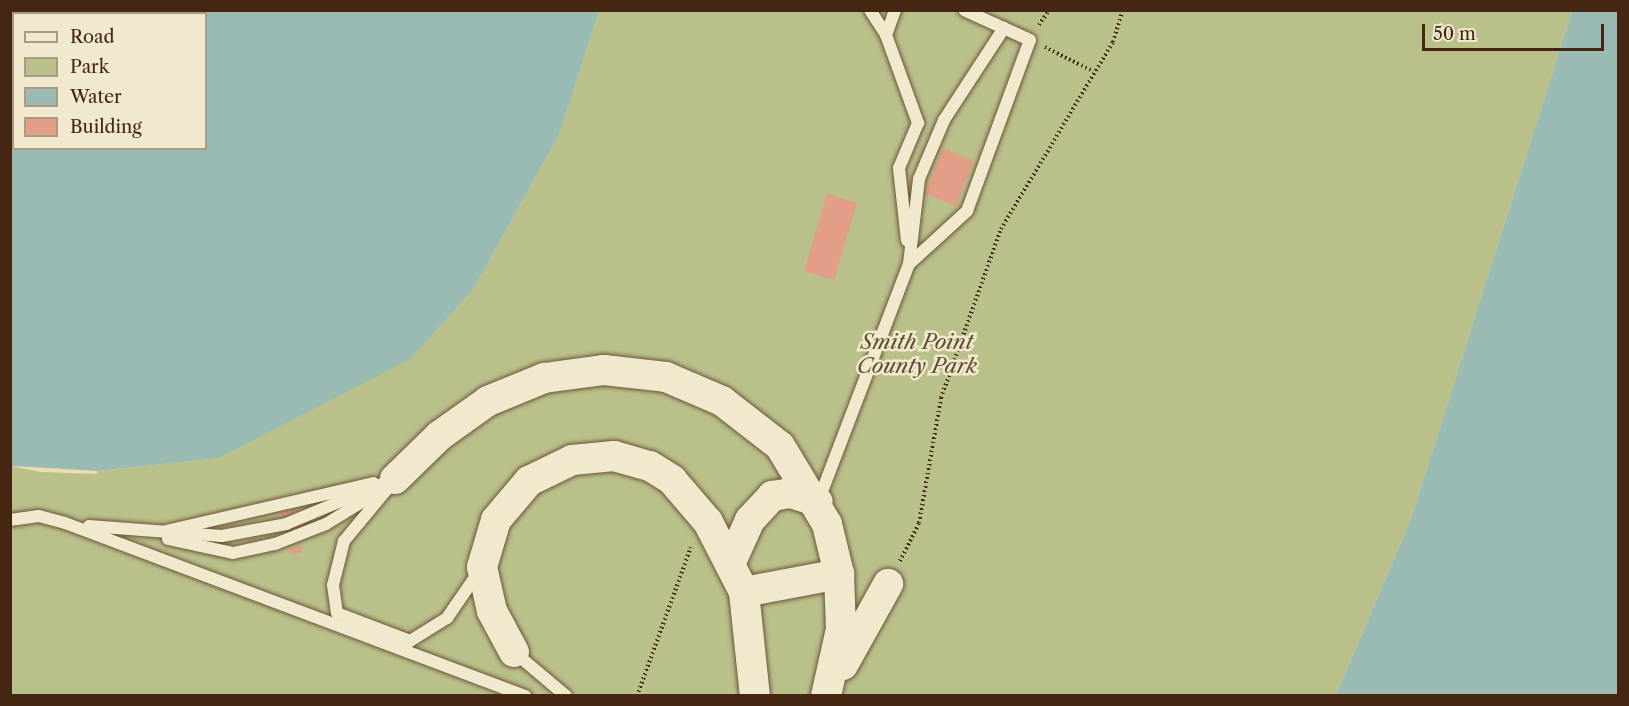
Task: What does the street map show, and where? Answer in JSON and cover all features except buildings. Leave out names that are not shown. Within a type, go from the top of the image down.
[{"type":"street","points":[[395,479],[439,436],[488,401],[544,378],[604,370],[666,377],[722,401],[780,446],[818,502],[839,574],[841,629],[827,693]]},
{"type":"street","points":[[514,652],[492,611],[482,567],[496,519],[529,481],[572,460],[614,456],[650,466],[689,496],[731,562],[744,592],[755,696]]},
{"type":"street","points":[[731,562],[750,520],[772,496],[791,493],[818,502]]},
{"type":"street","points":[[744,592],[839,574]]},
{"type":"street","points":[[827,693],[888,584]]},
{"type":"lane","points":[[870,10],[886,35],[918,123],[899,168],[909,264]]},
{"type":"lane","points":[[886,35],[895,10]]},
{"type":"lane","points":[[909,264],[967,211],[1030,40],[964,10]]},
{"type":"lane","points":[[818,502],[909,264],[919,179],[944,120],[1004,28]]},
{"type":"lane","points":[[65,523],[152,533],[222,536],[286,524],[395,479]]},
{"type":"lane","points":[[152,533],[192,548],[234,553],[275,544],[348,513],[395,479]]},
{"type":"lane","points":[[152,533],[395,479]]},
{"type":"lane","points":[[395,479],[344,541],[333,585],[337,613],[410,641],[447,618],[482,567]]},
{"type":"lane","points":[[10,519],[39,516],[65,523],[526,696]]},
{"type":"lane","points":[[514,652],[566,696]]},
{"type":"path","points":[[888,584],[919,523],[941,398],[1001,229],[1093,71],[1113,42],[1123,10]]},
{"type":"path","points":[[1030,40],[1093,71]]},
{"type":"path","points":[[637,696],[695,536]]},
{"type":"green space","name":"Smith Point County Park","points":[[599,11],[1572,11],[1411,519],[1336,695],[11,696],[11,466],[97,471],[219,458],[474,288],[559,135]]},
{"type":"water","points":[[11,11],[599,11],[559,135],[474,288],[410,359],[219,458],[97,471],[11,466]]},
{"type":"water","points":[[1572,11],[1618,11],[1618,695],[1336,695],[1411,519]]},
{"type":"pier","points":[[11,466],[97,471],[97,474],[41,472]]}]
